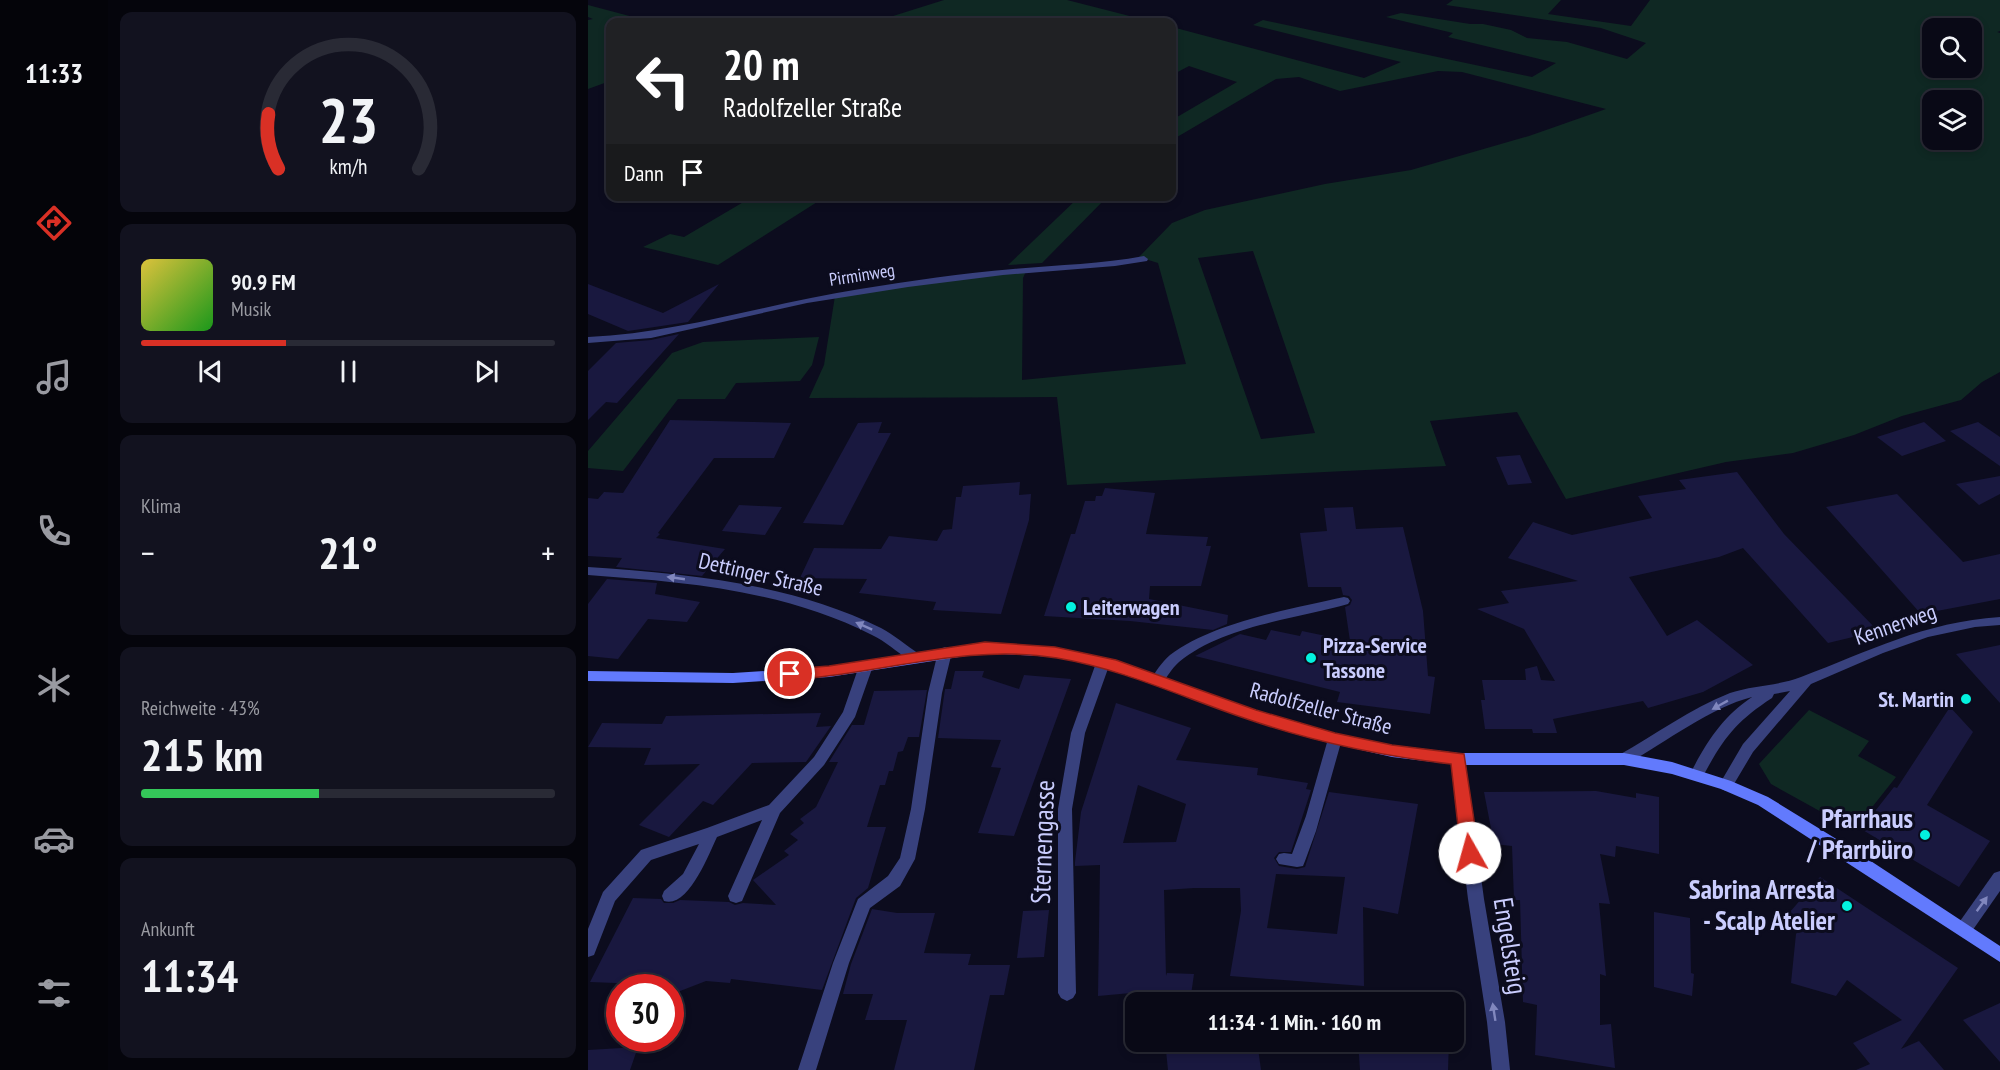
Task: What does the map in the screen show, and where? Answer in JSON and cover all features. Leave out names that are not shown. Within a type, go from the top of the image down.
[{"type":"main road","name":"Radolfzeller Straße","points":[[588,676],[733,678],[829,672],[945,652],[985,648],[1055,652],[1103,663],[1252,715],[1335,739],[1392,751],[1458,759],[1624,759],[1697,774],[1763,801],[1964,929],[2000,955]]},
{"type":"street","name":"Pirminweg","points":[[588,340],[681,330],[788,305],[869,290],[1016,271],[1122,264],[1144,259]]},
{"type":"street","name":"Dettinger Straße","points":[[588,571],[672,577],[769,593],[824,609],[878,632],[914,657]]},
{"type":"street","points":[[1157,681],[1173,660],[1210,638],[1288,614],[1344,601]]},
{"type":"street","name":"Kennerweg","points":[[1624,759],[1734,697],[1807,680],[1829,669],[1923,633],[1978,621],[2000,621]]},
{"type":"street","points":[[807,1070],[841,963],[864,904],[894,881],[907,859],[918,809],[935,693],[945,652]]},
{"type":"street","name":"Sternengasse","points":[[1067,993],[1065,809],[1078,733],[1103,663]]},
{"type":"street","points":[[736,896],[774,809],[819,761],[850,713],[866,666]]},
{"type":"street","name":"Kennerweg","points":[[1726,785],[1748,748],[1807,680]]},
{"type":"street","name":"Kennerweg","points":[[1697,774],[1716,737],[1736,714],[1776,688]]},
{"type":"street","points":[[1284,859],[1297,861],[1309,836],[1323,774],[1335,739]]},
{"type":"street","name":"Engelsteig","points":[[1458,759],[1502,1070]]},
{"type":"street","points":[[588,950],[609,897],[646,855],[774,809]]},
{"type":"street","points":[[670,896],[689,879],[712,833]]},
{"type":"street","points":[[1964,929],[2000,878]]},
{"type":"green space","points":[[944,0],[1067,0],[1137,18],[887,18]]},
{"type":"green space","points":[[1453,0],[1561,0],[1548,14],[1631,26],[1650,0],[2000,0],[2000,31],[1997,32],[2000,33],[2000,372],[1982,382],[1961,400],[1902,416],[1854,435],[1793,453],[1726,462],[1566,499],[1517,412],[1430,421],[1446,466],[1067,485],[1057,397],[809,398],[824,365],[835,296],[1027,269],[1023,278],[1022,380],[1186,364],[1158,263],[1139,257],[1172,223],[1205,210],[1325,184],[1411,170],[1529,136],[1606,109],[1462,72],[1438,71],[1340,91],[1299,77],[1276,79],[1176,138],[1176,118],[1237,82],[1189,66],[1176,73],[1176,28],[1364,78],[1401,62],[1253,25],[1263,20],[1532,77],[1556,63],[1448,37],[1453,33],[1386,17],[1401,13],[1483,24],[1511,30],[1527,38],[1567,42],[1627,59],[1646,43],[1601,28],[1446,5]],"holes":[[[1253,251],[1315,433],[1261,439],[1198,258]]]},
{"type":"green space","points":[[588,5],[637,18],[606,18],[606,82],[588,89],[588,20],[593,19],[588,17]]},
{"type":"green space","points":[[745,201],[819,201],[718,265],[643,247],[670,234],[684,237]]},
{"type":"green space","points":[[1075,201],[1103,201],[1042,263],[1008,265]]},
{"type":"green space","points":[[819,337],[812,365],[800,381],[736,383],[725,399],[678,399],[623,471],[588,468],[588,451],[672,353],[703,342]]},
{"type":"green space","points":[[1809,710],[1869,741],[1858,756],[1896,777],[1854,830],[1771,784],[1759,764]]},
{"type":"building","points":[[588,284],[663,313],[719,284],[688,322],[628,331],[588,314]]},
{"type":"building","points":[[679,334],[617,403],[606,402],[588,420],[588,371],[616,343],[651,340]]},
{"type":"building","points":[[670,420],[791,423],[774,458],[714,458],[658,533],[660,534],[656,538],[725,549],[702,576],[616,567],[622,558],[588,556],[588,498],[598,499],[604,492],[623,493]]},
{"type":"building","points":[[882,422],[878,433],[891,433],[843,525],[803,523],[858,423]]},
{"type":"building","points":[[1924,422],[1946,441],[1902,456],[1877,437]]},
{"type":"building","points":[[1978,422],[2000,437],[2000,466],[1950,431]]},
{"type":"building","points":[[1520,455],[1532,483],[1508,485],[1496,457]]},
{"type":"building","points":[[1737,472],[1784,534],[1878,631],[1828,643],[1743,548],[1719,557],[1629,577],[1667,636],[1697,620],[1753,665],[1703,692],[1648,708],[1643,701],[1553,719],[1557,733],[1533,733],[1532,729],[1485,729],[1481,700],[1485,700],[1482,680],[1526,680],[1525,669],[1537,666],[1541,680],[1555,681],[1524,629],[1477,609],[1509,603],[1501,591],[1578,581],[1508,558],[1533,522],[1572,535],[1652,518],[1638,496],[1686,489],[1679,480]]},
{"type":"building","points":[[2000,476],[2000,494],[1979,505],[1956,484]]},
{"type":"building","points":[[1020,482],[1019,495],[1031,494],[1029,520],[1001,614],[933,610],[936,602],[859,593],[867,579],[800,578],[814,548],[881,549],[889,536],[937,541],[943,530],[952,529],[956,497],[961,497],[963,486]]},
{"type":"building","points":[[1105,488],[1155,493],[1146,534],[1208,537],[1206,546],[1211,546],[1201,586],[1150,586],[1149,599],[1228,615],[1227,624],[1213,630],[1130,621],[1044,616],[1071,534],[1075,534],[1085,501],[1095,501],[1096,496],[1102,496]]},
{"type":"building","points":[[1897,494],[1963,562],[2000,554],[2000,599],[1921,614],[1826,507]]},
{"type":"building","points":[[739,505],[782,507],[765,535],[722,531]]},
{"type":"building","points":[[1353,507],[1356,529],[1403,527],[1423,611],[1428,676],[1435,677],[1430,714],[1337,702],[1340,692],[1195,656],[1240,634],[1266,640],[1271,630],[1300,636],[1302,631],[1350,641],[1345,607],[1350,605],[1352,600],[1349,596],[1343,595],[1341,587],[1308,587],[1300,533],[1327,531],[1324,508]]},
{"type":"building","points":[[607,579],[657,583],[655,594],[700,602],[687,622],[648,619],[618,659],[588,656],[588,604]]},
{"type":"building","points":[[2000,645],[2000,703],[1956,654]]},
{"type":"building","points":[[955,671],[984,671],[982,677],[1019,689],[1024,675],[1071,679],[1014,836],[978,833],[1001,768],[991,767],[1001,740],[938,738],[945,689],[951,689]]},
{"type":"building","points":[[927,690],[919,737],[908,737],[903,751],[898,752],[893,771],[889,771],[885,785],[880,785],[867,827],[886,827],[868,888],[856,898],[822,990],[731,979],[730,983],[706,981],[684,990],[684,974],[606,974],[606,983],[590,982],[633,898],[661,899],[664,903],[680,900],[729,902],[735,905],[743,903],[776,905],[753,880],[789,855],[784,851],[798,840],[790,834],[804,823],[800,819],[816,807],[838,762],[829,762],[852,725],[864,725],[874,691]]},
{"type":"building","points":[[1116,703],[1191,728],[1176,760],[1258,768],[1257,775],[1308,783],[1306,789],[1311,790],[1291,852],[1279,852],[1274,858],[1279,866],[1297,869],[1305,867],[1329,792],[1418,804],[1398,914],[1363,907],[1364,986],[1230,976],[1241,911],[1240,888],[1194,888],[1164,890],[1166,976],[1167,973],[1194,974],[1191,992],[1164,992],[1164,990],[1098,996],[1100,865],[1075,866],[1081,812]],"holes":[[[1138,785],[1186,804],[1176,842],[1123,843]],[[1276,874],[1345,877],[1337,934],[1267,928]]]},
{"type":"building","name":"Pfarrhaus / Pfarrbüro","points":[[1950,707],[1973,732],[1927,805],[1990,841],[1959,887],[1861,829],[1894,787],[1897,788]]},
{"type":"building","points":[[821,713],[816,727],[831,726],[806,762],[752,763],[713,805],[703,801],[669,837],[639,825],[700,764],[644,765],[651,748],[588,747],[602,723],[662,724],[666,716]]},
{"type":"building","points":[[1596,791],[1636,798],[1636,793],[1659,797],[1659,854],[1616,846],[1615,857],[1600,854],[1610,904],[1599,903],[1606,976],[1600,974],[1600,1025],[1611,1024],[1615,1068],[1535,1055],[1537,1005],[1523,1002],[1520,900],[1514,900],[1512,846],[1494,844],[1484,792]]},
{"type":"building","points":[[1820,877],[1958,968],[1901,1049],[1919,1041],[1944,1070],[1856,1070],[1870,1064],[1853,1043],[1902,1020],[1847,980],[1836,996],[1791,983],[1796,934],[1799,930],[1784,919]]},
{"type":"building","points":[[872,909],[897,913],[935,913],[924,953],[971,954],[968,965],[1010,965],[1004,995],[990,995],[974,1070],[894,1070],[907,1020],[865,1020],[873,994],[843,994],[851,964]]},
{"type":"building","points":[[1049,910],[1044,957],[1017,958],[1023,911]]},
{"type":"building","points":[[1654,912],[1690,918],[1691,973],[1694,974],[1692,996],[1654,987]]},
{"type":"building","points":[[2000,1003],[2000,1062],[1963,1020]]},
{"type":"building","points":[[606,1049],[606,1052],[636,1052],[630,1070],[588,1070],[588,1050]]},
{"type":"building","points":[[1166,1052],[1259,1052],[1261,1070],[1168,1070]]},
{"type":"building","points":[[1359,1052],[1449,1052],[1448,1070],[1360,1070]]},
{"type":"place","name":"Leiterwagen","points":[[1071,607]]},
{"type":"place","name":"Pizza-Service Tassone","points":[[1311,658]]},
{"type":"place","name":"St. Martin","points":[[1966,699]]},
{"type":"place","name":"Pfarrhaus / Pfarrbüro","points":[[1925,835]]},
{"type":"place","name":"Sabrina Arresta - Scalp Atelier","points":[[1847,906]]},
{"type":"route","points":[[790,674],[829,672],[929,654],[985,648],[1055,652],[1116,666],[1252,715],[1335,739],[1392,751],[1458,759],[1470,853]]}]
